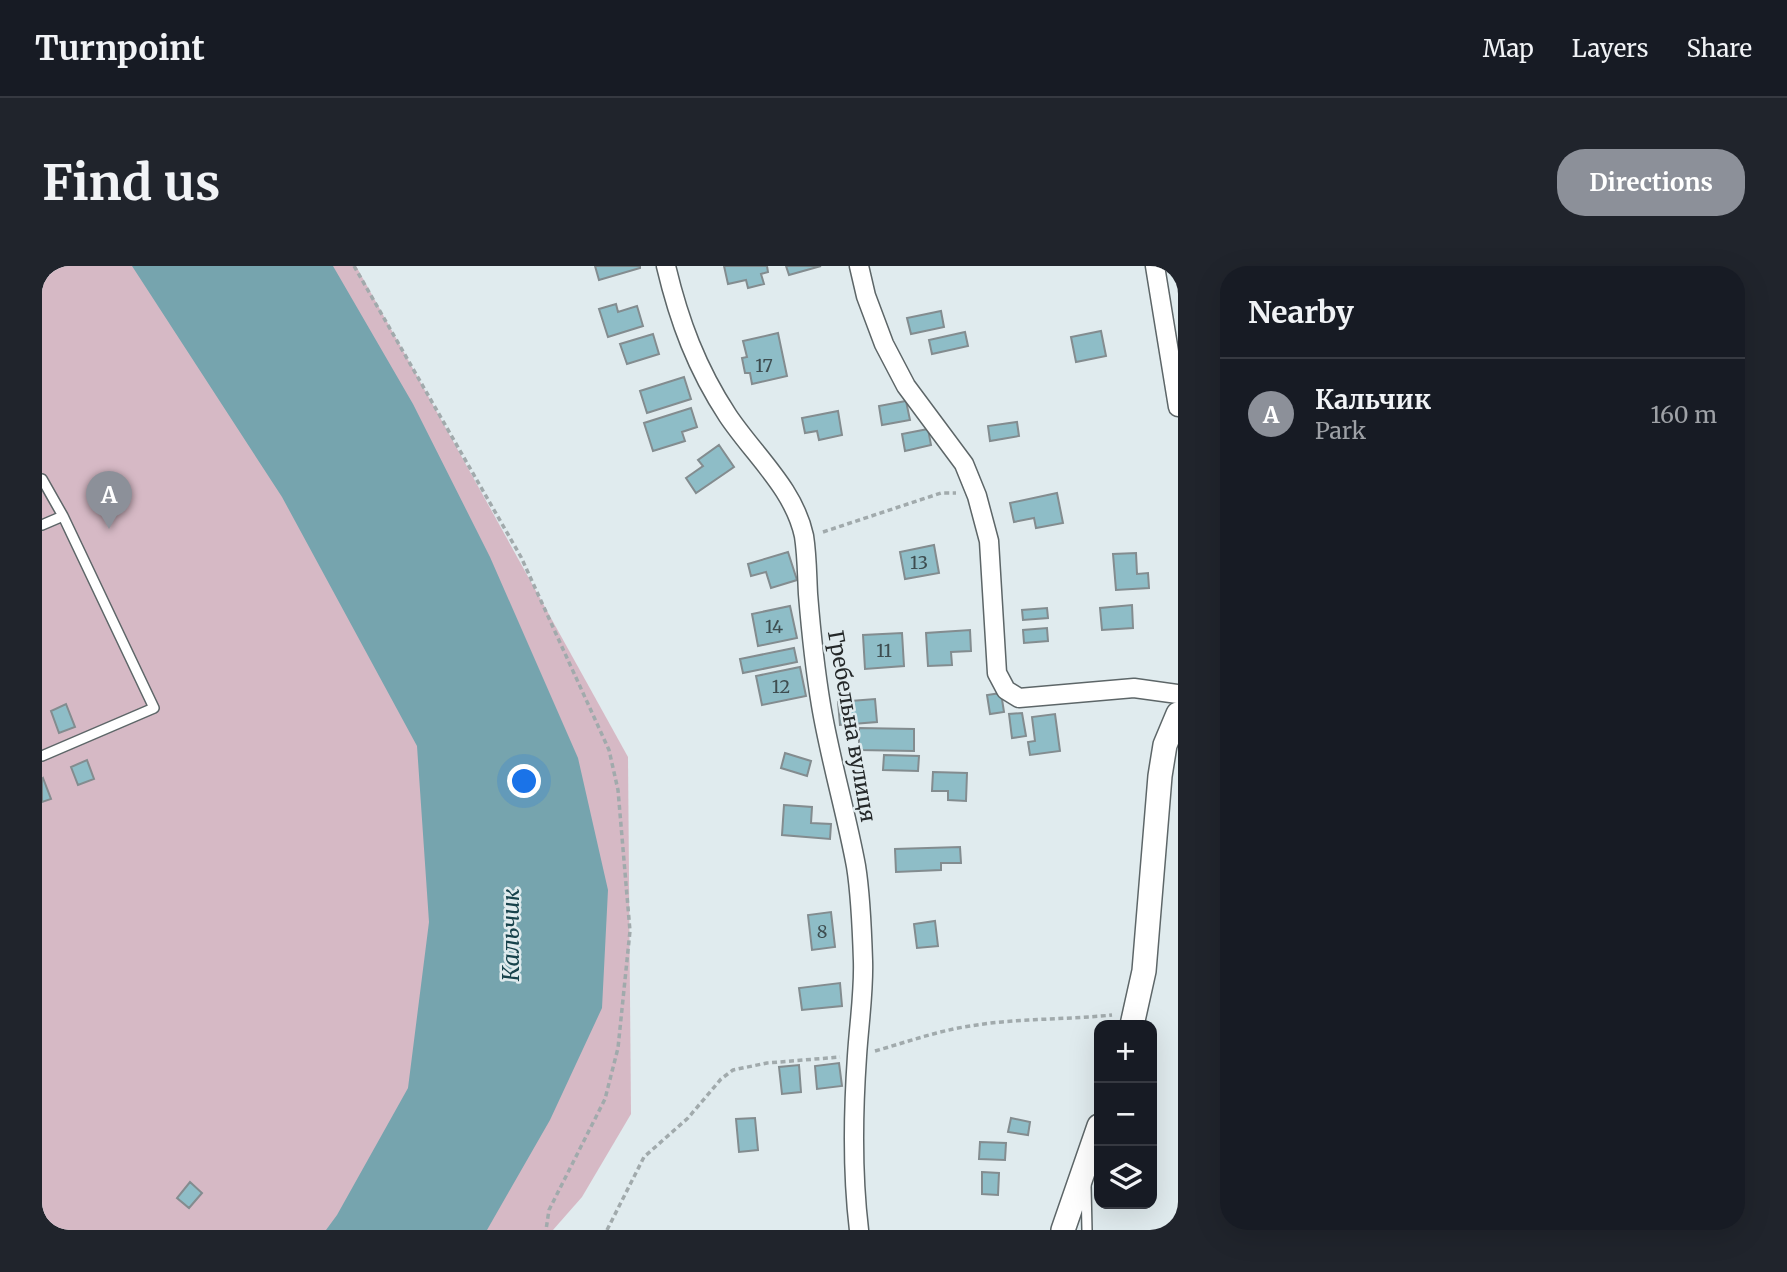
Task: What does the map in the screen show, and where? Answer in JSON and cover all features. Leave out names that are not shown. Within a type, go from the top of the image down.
[{"type":"street","name":"Гребельна вулиця","points":[[666,266],[676,309],[698,363],[730,419],[783,487],[797,512],[804,538],[811,631],[821,705],[856,867],[862,925],[864,979],[853,1146],[854,1193],[859,1230]]},
{"type":"street","points":[[859,266],[866,296],[884,344],[906,386],[964,464],[977,496],[989,541],[997,673],[1006,690],[1018,698],[1134,688],[1178,694]]},
{"type":"street","points":[[1155,266],[1178,407]]},
{"type":"street","points":[[1135,1016],[1148,932],[1160,776],[1165,745],[1178,714]]},
{"type":"street","points":[[1063,1230],[1094,1141]]},
{"type":"lane","points":[[42,479],[63,516],[154,708],[42,756]]},
{"type":"lane","points":[[42,525],[63,516]]},
{"type":"lane","points":[[1086,1165],[1087,1230]]},
{"type":"path","points":[[354,266],[521,557],[608,750],[618,790],[630,931],[618,1048],[605,1099],[549,1210],[546,1230]]},
{"type":"path","points":[[804,538],[941,493],[977,496]]},
{"type":"path","points":[[607,1230],[644,1157],[688,1118],[721,1079],[733,1070],[767,1063],[857,1056],[928,1034],[972,1025],[1039,1018],[1135,1016]]},
{"type":"shaded area","points":[[42,266],[356,266],[628,757],[631,1114],[582,1197],[553,1230],[42,1230]]},
{"type":"water","points":[[132,266],[333,266],[413,404],[490,557],[578,758],[608,890],[602,1008],[550,1120],[487,1230],[326,1230],[408,1088],[429,922],[417,746],[282,497]]},
{"type":"building","points":[[595,266],[640,266],[640,268],[599,280]]},
{"type":"building","points":[[724,266],[767,266],[768,272],[761,274],[764,284],[748,288],[746,280],[728,284]]},
{"type":"building","points":[[786,266],[821,266],[789,275]]},
{"type":"building","points":[[616,304],[618,312],[637,306],[643,326],[608,337],[599,309]]},
{"type":"building","points":[[941,311],[944,327],[911,334],[907,318]]},
{"type":"building","points":[[1101,331],[1106,356],[1076,362],[1071,337]]},
{"type":"building","points":[[965,332],[968,346],[932,354],[929,340]]},
{"type":"building","points":[[778,333],[787,376],[752,384],[750,373],[745,373],[742,358],[747,357],[743,341]]},
{"type":"building","points":[[653,334],[659,354],[627,364],[620,344]]},
{"type":"building","points":[[684,377],[691,399],[647,413],[640,391]]},
{"type":"building","points":[[906,401],[910,420],[882,425],[879,406]]},
{"type":"building","points":[[691,408],[697,427],[682,432],[685,441],[653,451],[644,423]]},
{"type":"building","points":[[838,411],[842,435],[819,440],[817,431],[805,433],[802,418]]},
{"type":"building","points":[[1017,422],[1019,436],[990,441],[988,426]]},
{"type":"building","points":[[928,429],[931,445],[905,451],[902,434]]},
{"type":"building","points":[[719,445],[734,467],[696,493],[686,478],[703,466],[698,460]]},
{"type":"building","points":[[1057,493],[1063,523],[1036,528],[1034,518],[1014,522],[1010,503]]},
{"type":"building","points":[[934,545],[939,573],[905,579],[900,552]]},
{"type":"building","points":[[788,552],[797,580],[771,588],[766,572],[751,576],[748,564]]},
{"type":"building","points":[[1136,553],[1137,574],[1148,573],[1149,588],[1116,590],[1113,554]]},
{"type":"building","points":[[1132,605],[1133,628],[1102,630],[1100,608]]},
{"type":"building","points":[[790,606],[797,638],[758,646],[752,614]]},
{"type":"building","points":[[1047,608],[1048,618],[1023,620],[1022,610]]},
{"type":"building","points":[[1047,628],[1048,641],[1024,643],[1023,630]]},
{"type":"building","points":[[970,630],[971,651],[951,652],[952,665],[928,666],[926,633]]},
{"type":"building","points":[[902,633],[904,666],[865,669],[863,635]]},
{"type":"building","points":[[794,648],[797,662],[743,673],[740,659]]},
{"type":"building","points":[[800,667],[806,696],[762,705],[756,676]]},
{"type":"building","points":[[1001,693],[1004,712],[990,714],[987,695]]},
{"type":"building","points":[[875,699],[877,722],[840,725],[838,702]]},
{"type":"building","points":[[66,704],[75,727],[59,733],[51,711]]},
{"type":"building","points":[[1022,713],[1026,736],[1012,738],[1009,714]]},
{"type":"building","points":[[1055,714],[1060,751],[1030,755],[1028,742],[1035,741],[1032,717]]},
{"type":"building","points":[[859,728],[914,729],[914,751],[859,750]]},
{"type":"building","points":[[785,753],[811,761],[807,776],[781,768]]},
{"type":"building","points":[[884,755],[919,756],[918,771],[883,770]]},
{"type":"building","points":[[87,760],[94,779],[78,785],[71,767]]},
{"type":"building","points":[[933,772],[967,773],[966,801],[948,800],[948,791],[932,791]]},
{"type":"building","points":[[42,779],[51,799],[42,802]]},
{"type":"building","points":[[784,805],[812,807],[811,823],[831,824],[830,839],[782,835]]},
{"type":"building","points":[[960,847],[961,863],[941,863],[941,870],[896,872],[895,849]]},
{"type":"building","points":[[831,912],[835,947],[812,950],[808,915]]},
{"type":"building","points":[[935,921],[938,946],[917,948],[914,924]]},
{"type":"building","points":[[840,983],[842,1006],[802,1010],[799,988]]},
{"type":"building","points":[[839,1063],[842,1086],[817,1089],[815,1066]]},
{"type":"building","points":[[799,1065],[801,1092],[782,1094],[779,1067]]},
{"type":"building","points":[[755,1118],[758,1150],[739,1152],[736,1119]]},
{"type":"building","points":[[1011,1118],[1030,1122],[1028,1135],[1008,1132]]},
{"type":"building","points":[[980,1142],[1006,1143],[1005,1160],[979,1159]]},
{"type":"building","points":[[982,1172],[999,1173],[998,1195],[982,1194]]},
{"type":"building","points":[[190,1182],[202,1193],[189,1208],[177,1198]]},
{"type":"place","name":"Кальчик","points":[[109,529]]}]
